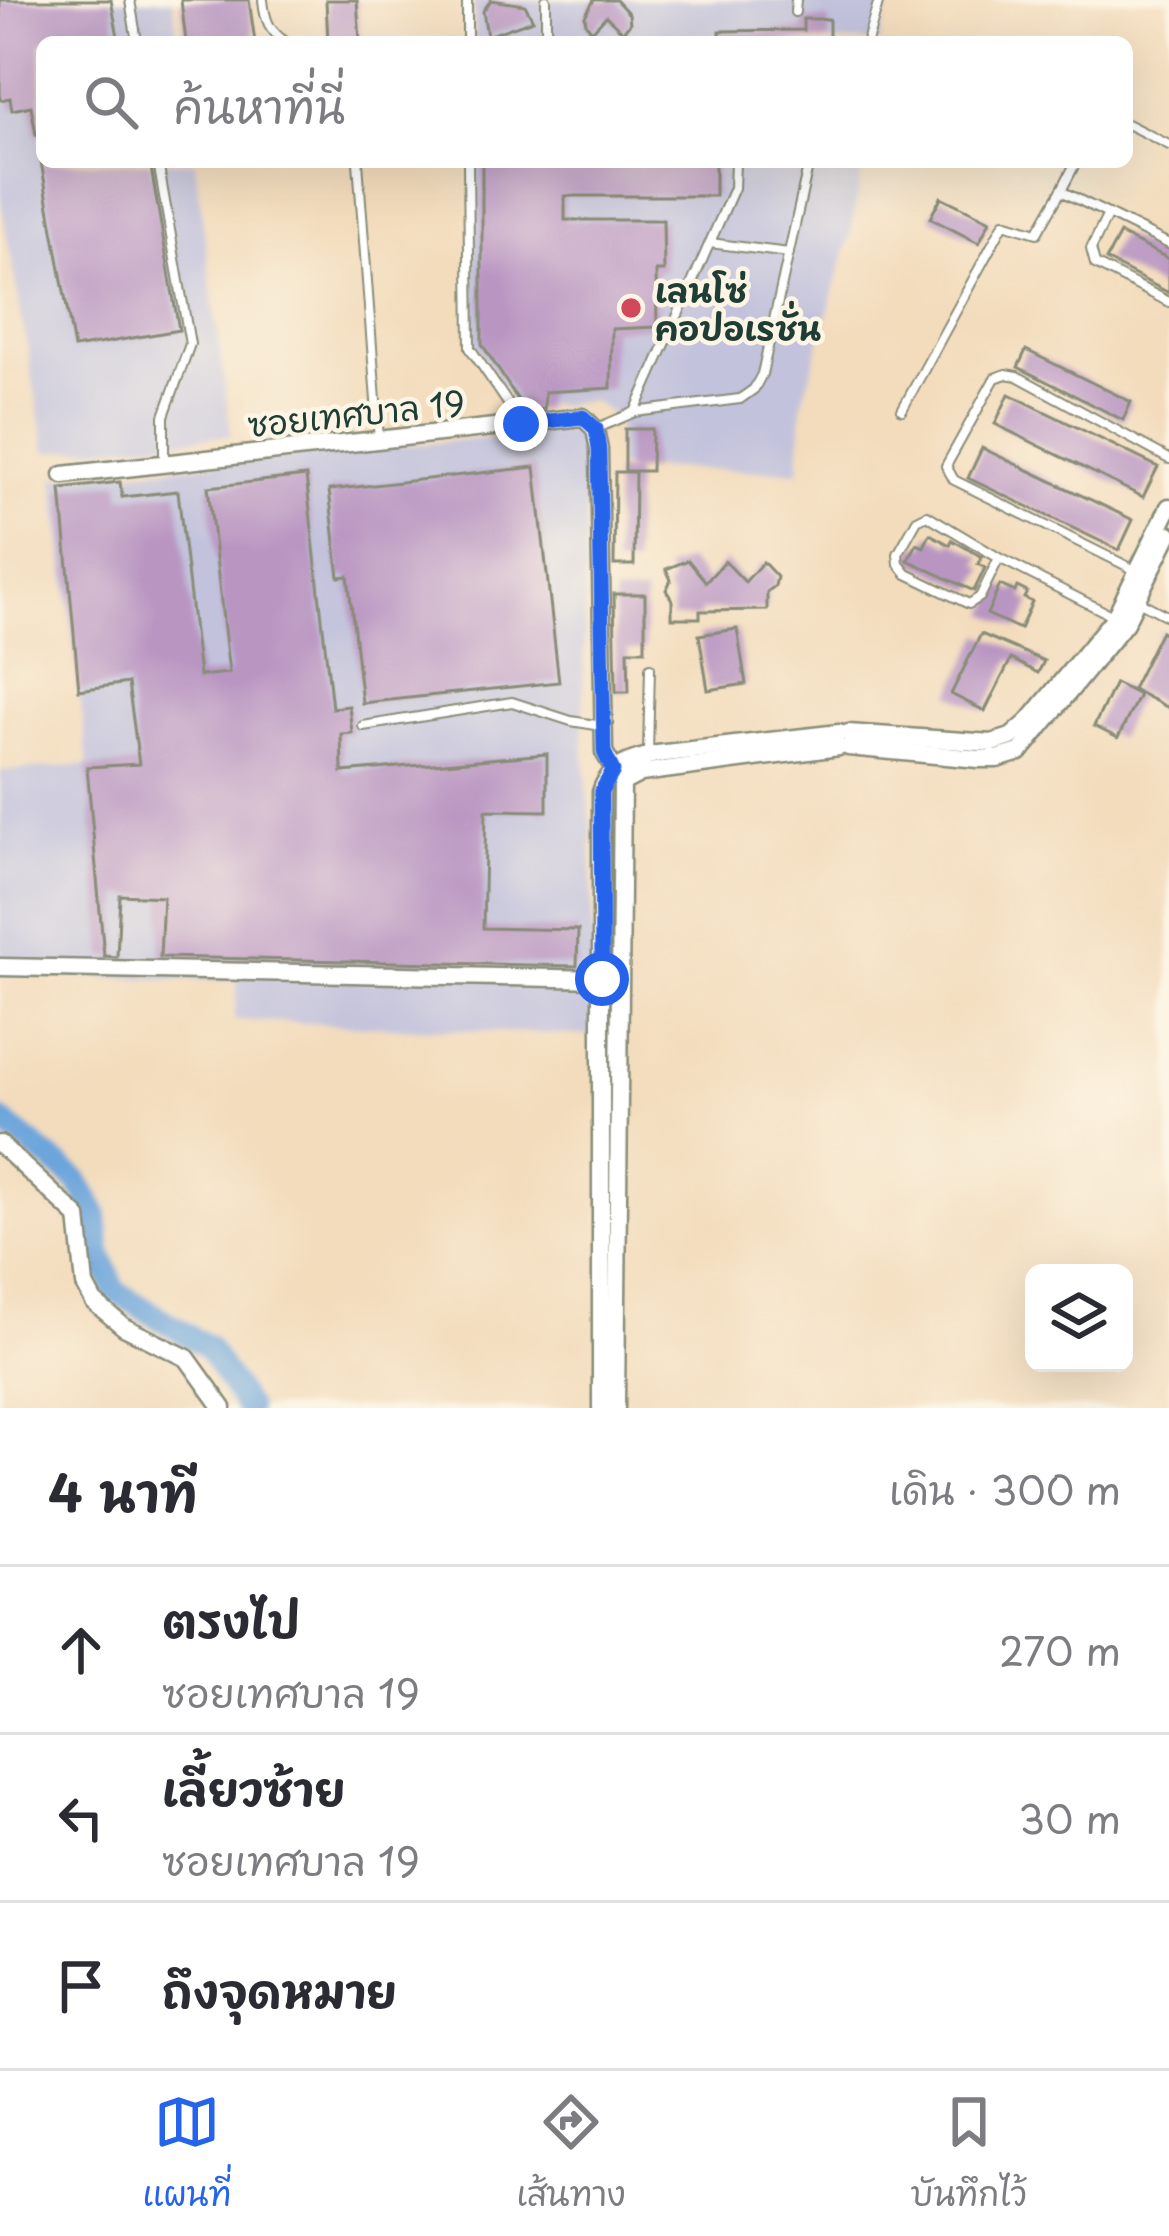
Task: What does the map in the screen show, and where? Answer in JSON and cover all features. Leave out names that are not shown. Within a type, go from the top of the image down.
[{"type":"street","name":"ซอยเทศบาล 19","points":[[63,475],[583,417],[596,429]]},
{"type":"street","points":[[596,429],[604,752],[617,777],[616,1408]]},
{"type":"street","points":[[601,1408],[601,792],[617,777],[649,764],[843,740],[992,742],[1010,737],[1057,697],[1136,600],[1164,541],[1169,507]]},
{"type":"street","points":[[1120,620],[1137,571],[1164,541]]},
{"type":"street","points":[[0,967],[602,979]]},
{"type":"street","points":[[0,1144],[78,1217],[85,1285],[94,1302],[124,1327],[188,1358],[223,1408]]},
{"type":"lane","points":[[130,0],[136,36]]},
{"type":"lane","points":[[262,0],[265,19],[277,36]]},
{"type":"lane","points":[[466,0],[467,36]]},
{"type":"lane","points":[[546,0],[546,36]]},
{"type":"lane","points":[[795,12],[796,0]]},
{"type":"lane","points":[[869,36],[879,0]]},
{"type":"lane","points":[[1133,127],[1169,145]]},
{"type":"lane","points":[[159,168],[190,344],[164,416],[164,463]]},
{"type":"lane","points":[[358,168],[380,440]]},
{"type":"lane","points":[[468,168],[470,349],[521,424]]},
{"type":"lane","points":[[635,412],[734,188],[735,168]]},
{"type":"lane","points":[[596,429],[635,412],[740,399],[754,389],[762,374],[808,168]]},
{"type":"lane","points":[[902,410],[1000,225],[1008,222],[1037,233],[1073,168]]},
{"type":"lane","points":[[1061,191],[1169,244]]},
{"type":"lane","points":[[1108,214],[1091,249],[1095,264],[1169,302]]},
{"type":"lane","points":[[710,243],[789,253]]},
{"type":"lane","points":[[1137,571],[955,480],[946,466],[995,378],[1006,374],[1169,459]]},
{"type":"lane","points":[[999,558],[980,596],[969,604],[907,574],[898,564],[898,554],[917,520],[927,515],[1120,620]]},
{"type":"lane","points":[[1136,600],[1169,617]]},
{"type":"lane","points":[[649,764],[650,668]]},
{"type":"lane","points":[[362,726],[512,702],[603,726]]},
{"type":"shaded area","points":[[0,0],[173,0],[177,36],[36,36],[36,168],[196,168],[231,435],[46,452],[0,198]]},
{"type":"shaded area","points":[[474,0],[890,0],[881,36],[474,36]]},
{"type":"shaded area","points":[[474,168],[862,168],[851,231],[802,404],[799,471],[618,468],[618,419],[593,401],[517,408],[474,341]]},
{"type":"shaded area","points":[[587,429],[583,738],[591,829],[594,1036],[234,1020],[238,981],[0,975],[0,771],[88,765],[54,478]]},
{"type":"building","points":[[0,0],[111,0],[118,36],[36,36],[36,135],[31,106],[12,110],[10,98],[0,100]]},
{"type":"building","points":[[181,0],[249,0],[254,36],[185,36]]},
{"type":"building","points":[[326,0],[357,0],[360,36],[328,36]]},
{"type":"building","points":[[491,0],[525,5],[533,20],[487,36],[483,11]]},
{"type":"building","points":[[594,0],[616,0],[629,14],[630,23],[623,32],[606,16],[592,31],[585,16]]},
{"type":"building","points":[[803,19],[829,19],[829,36],[720,36],[720,31],[803,30]]},
{"type":"building","points":[[42,168],[151,168],[179,330],[74,348]]},
{"type":"building","points":[[482,168],[715,168],[715,196],[565,196],[565,220],[663,220],[664,271],[656,271],[657,327],[612,329],[611,388],[545,392],[544,409],[525,411],[482,344]]},
{"type":"building","points":[[941,197],[990,221],[979,243],[930,218]]},
{"type":"building","points":[[1120,234],[1169,259],[1169,293],[1106,260]]},
{"type":"building","points":[[1026,350],[1131,402],[1123,420],[1018,367]]},
{"type":"building","points":[[1009,394],[1158,467],[1143,497],[995,424]]},
{"type":"building","points":[[625,429],[652,429],[651,471],[625,471]]},
{"type":"building","points":[[982,448],[1133,520],[1119,550],[968,478]]},
{"type":"building","points":[[535,467],[559,682],[362,703],[348,576],[339,577],[329,490]]},
{"type":"building","points":[[615,472],[635,472],[634,565],[614,565]]},
{"type":"building","points":[[306,476],[332,708],[349,706],[352,733],[341,734],[342,772],[547,754],[547,811],[486,810],[483,928],[578,930],[577,966],[160,957],[163,897],[120,895],[117,957],[104,956],[87,767],[139,764],[128,683],[79,690],[61,489],[120,482],[122,497],[178,491],[199,676],[229,673],[208,487]]},
{"type":"building","points":[[930,534],[982,557],[978,564],[985,568],[974,591],[908,560],[917,544],[924,547]]},
{"type":"building","points":[[688,560],[706,582],[725,561],[745,582],[763,562],[777,577],[767,592],[767,610],[700,611],[700,618],[672,618],[672,600],[666,590],[671,580],[666,569]]},
{"type":"building","points":[[1000,585],[1027,592],[1024,598],[1032,602],[1020,629],[987,614]]},
{"type":"building","points":[[614,594],[645,594],[645,650],[628,650],[629,692],[616,692]]},
{"type":"building","points":[[737,629],[746,684],[708,690],[699,635]]},
{"type":"building","points":[[1161,631],[1169,636],[1169,708],[1132,689]]},
{"type":"building","points":[[981,634],[1044,661],[1038,673],[1011,659],[985,711],[951,694]]},
{"type":"building","points":[[1115,683],[1139,695],[1118,738],[1094,726]]},
{"type":"waterway","points":[[0,1120],[78,1181],[96,1214],[100,1253],[115,1291],[207,1347],[247,1408]]},
{"type":"place","name":"เลนโซ่ คอปอเรชั่น","points":[[631,308]]},
{"type":"route","points":[[521,424],[583,417],[596,429],[604,752],[613,771],[601,792],[602,979]]}]
